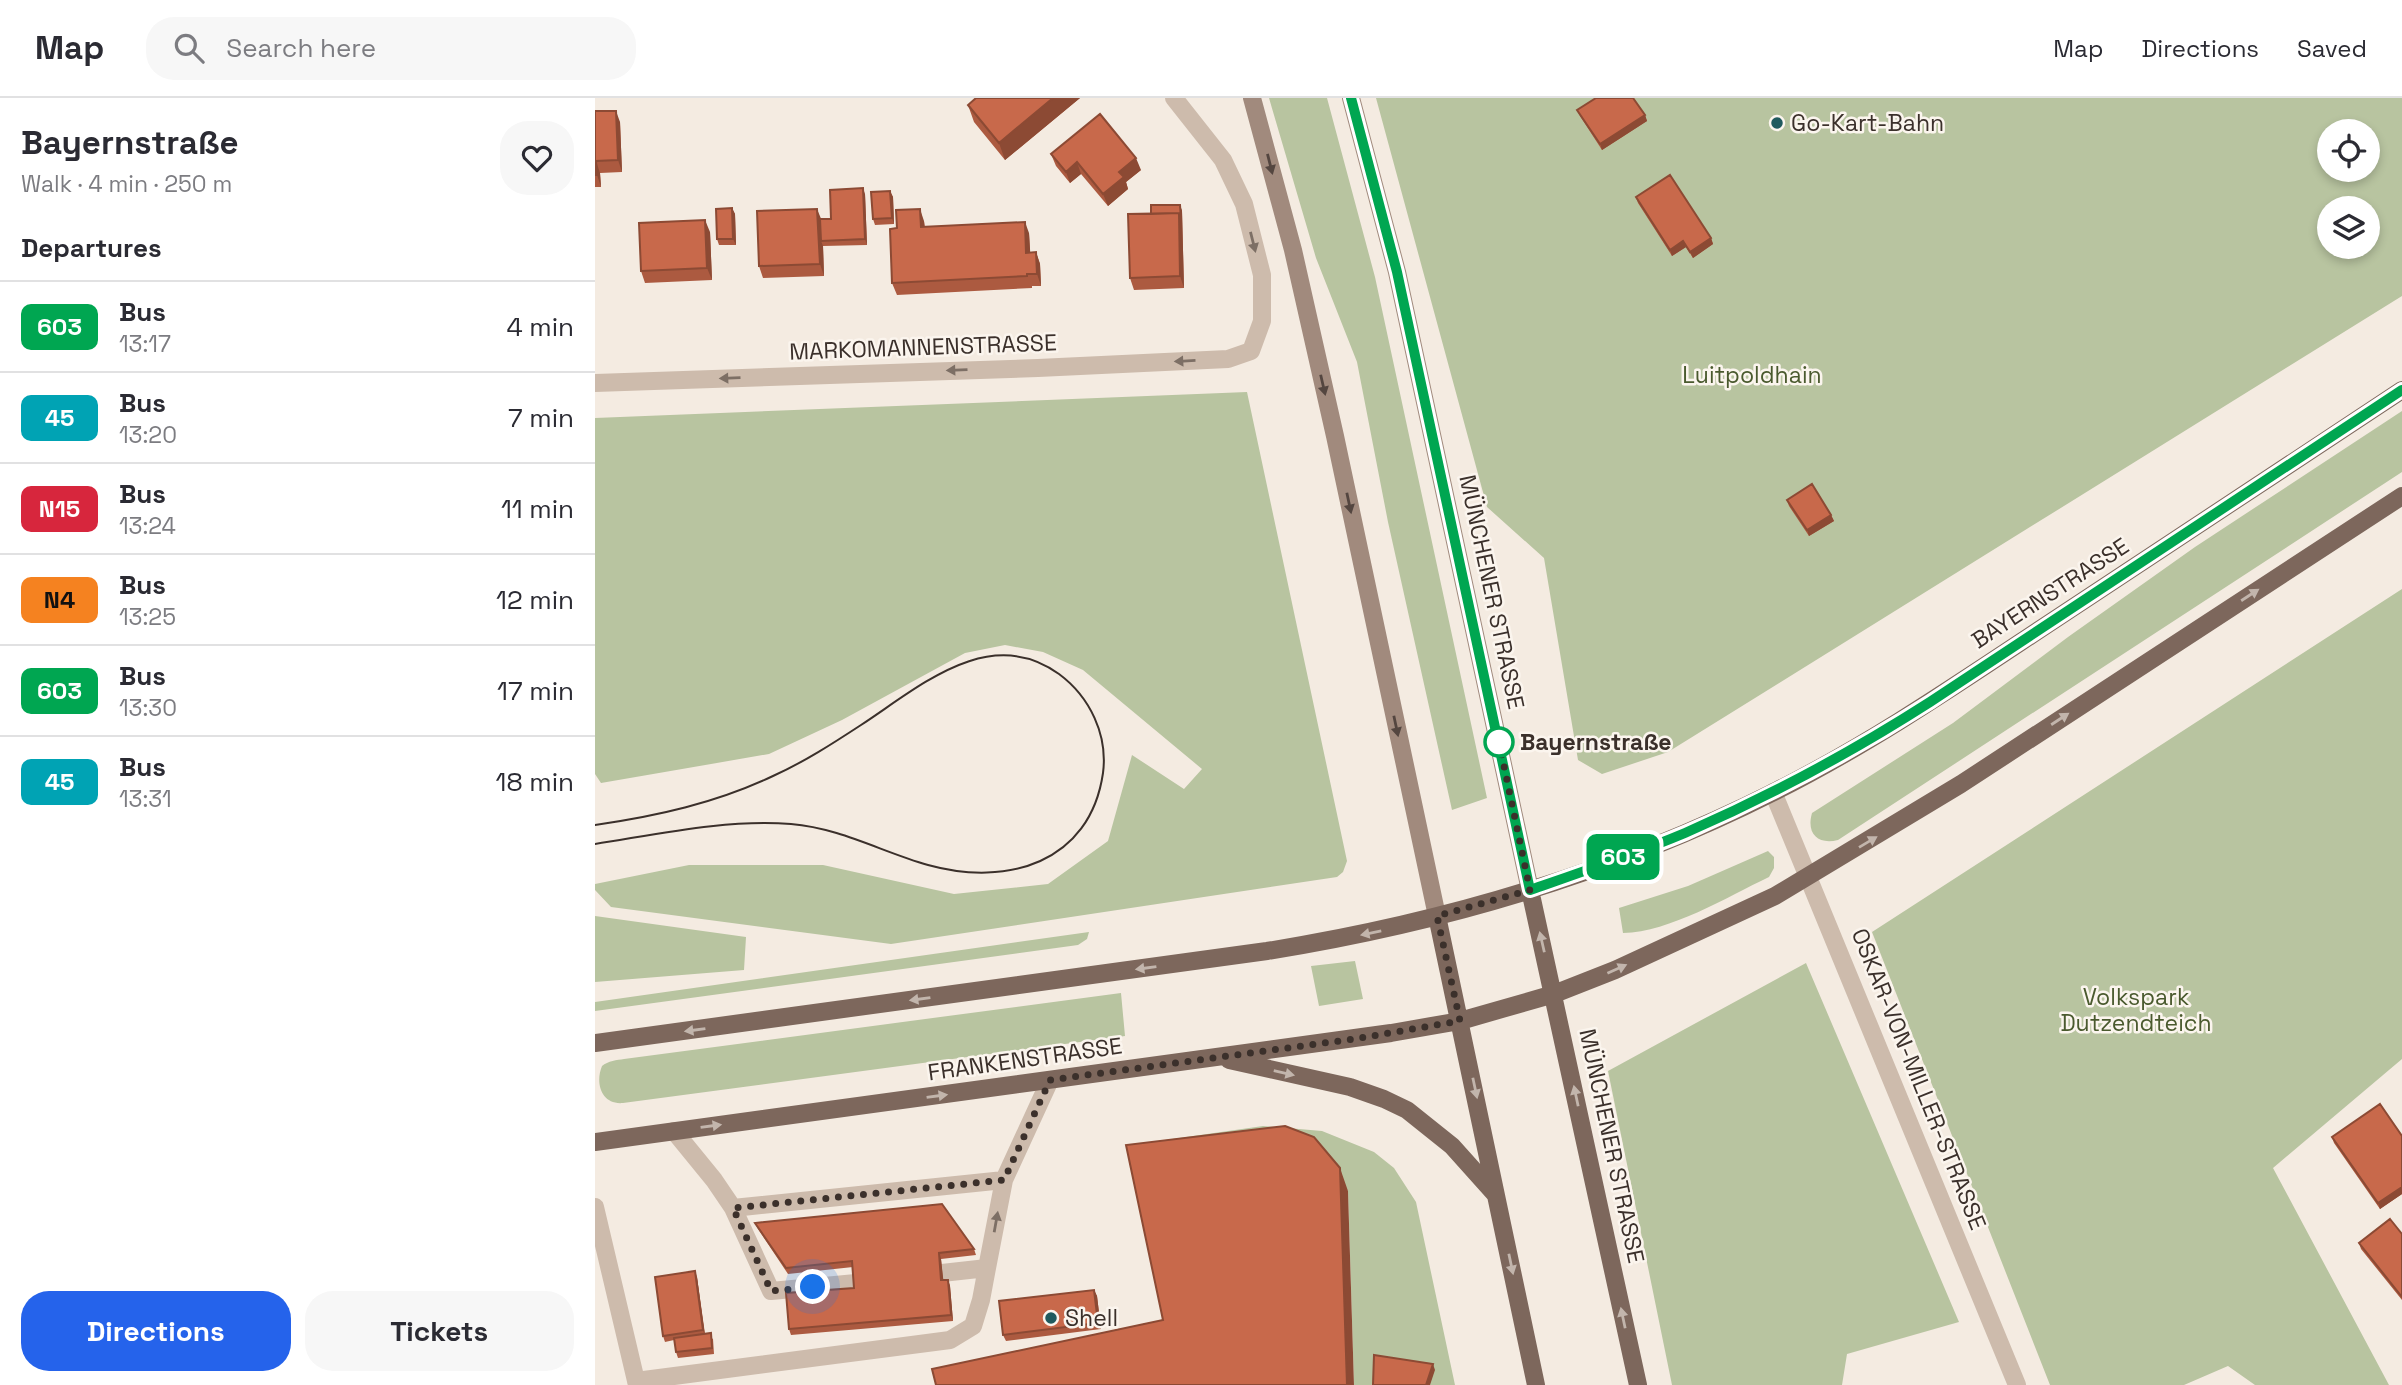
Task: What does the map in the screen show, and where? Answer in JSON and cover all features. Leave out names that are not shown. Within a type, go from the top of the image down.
[{"type":"main road","points":[[1252,98],[1293,250],[1335,436],[1536,1385]]},
{"type":"main road","name":"MÜNCHENER STRASSE","points":[[1351,98],[1397,272],[1638,1385]]},
{"type":"main road","name":"BAYERNSTRASSE","points":[[1437,916],[1530,890],[1667,840],[1773,792],[1930,702],[2402,390]]},
{"type":"main road","points":[[1460,1021],[1554,994],[1615,970],[1716,925],[1810,877],[1961,784],[2402,496]]},
{"type":"main road","points":[[595,1043],[1266,951],[1360,935],[1437,916]]},
{"type":"main road","name":"FRANKENSTRASSE","points":[[595,1142],[1367,1037],[1460,1021]]},
{"type":"main road","points":[[1218,1057],[1350,1087],[1407,1110],[1452,1146],[1497,1197]]},
{"type":"street","name":"MARKOMANNENSTRASSE","points":[[595,383],[1188,361],[1228,359],[1251,351],[1262,321],[1262,275],[1244,204],[1223,160],[1174,98]]},
{"type":"street","name":"OSKAR-VON-MILLER-STRASSE","points":[[1773,792],[2017,1385]]},
{"type":"street","points":[[595,1207],[636,1383],[950,1340],[972,1326],[981,1300],[1004,1180],[1050,1080]]},
{"type":"street","points":[[674,1131],[733,1208],[771,1291],[856,1283]]},
{"type":"street","points":[[733,1208],[809,1206],[1004,1180]]},
{"type":"street","points":[[942,1273],[987,1268]]},
{"type":"green space","points":[[1269,98],[1327,98],[1375,277],[1487,798],[1452,810],[1388,522],[1357,362],[1316,258]]},
{"type":"green space","name":"Luitpoldhain","points":[[1376,98],[2402,98],[2402,296],[1668,752],[1602,774],[1578,760],[1544,558],[1487,507]]},
{"type":"green space","points":[[1247,392],[1347,861],[1343,872],[1337,877],[891,944],[611,907],[595,890],[595,884],[689,865],[823,865],[954,894],[1048,884],[1108,841],[1132,755],[1184,789],[1202,769],[1083,670],[1043,652],[1005,645],[965,653],[842,720],[769,754],[601,783],[595,774],[595,418]]},
{"type":"green space","points":[[2402,411],[2402,472],[1838,840],[1825,841],[1812,832],[1812,813],[1953,723],[2195,547]]},
{"type":"green space","name":"Volkspark Dutzendteich","points":[[2402,589],[2402,1059],[2273,1168],[2389,1385],[2255,1385],[2228,1366],[2184,1385],[2050,1385],[1872,932]]},
{"type":"green space","points":[[1768,851],[1774,857],[1774,868],[1769,877],[1679,920],[1660,927],[1623,933],[1619,908],[1688,886]]},
{"type":"green space","points":[[595,916],[746,937],[744,970],[595,982]]},
{"type":"green space","points":[[1089,932],[1087,939],[1078,945],[595,1011],[595,1002]]},
{"type":"green space","points":[[1355,961],[1363,999],[1319,1006],[1311,966]]},
{"type":"green space","points":[[1806,963],[1959,1322],[1847,1354],[1842,1385],[1672,1385],[1608,1071]]},
{"type":"green space","points":[[1121,993],[1125,1036],[623,1103],[609,1100],[600,1086],[602,1066],[618,1060]]},
{"type":"green space","points":[[1263,1126],[1322,1131],[1374,1152],[1394,1168],[1416,1202],[1455,1385],[1354,1385],[1348,1191],[1323,1159],[1130,1145]]},
{"type":"building","points":[[976,98],[1053,98],[999,143],[968,105]]},
{"type":"building","points":[[1596,98],[1633,98],[1645,115],[1600,144],[1577,110]]},
{"type":"building","points":[[595,111],[616,111],[618,160],[596,161],[597,175],[595,175]]},
{"type":"building","points":[[1100,114],[1136,158],[1119,172],[1124,177],[1103,194],[1077,162],[1066,172],[1051,154]]},
{"type":"building","points":[[1670,175],[1711,238],[1690,252],[1683,241],[1670,250],[1636,197]]},
{"type":"building","points":[[863,188],[865,239],[821,241],[820,219],[831,219],[830,190]]},
{"type":"building","points":[[890,191],[892,218],[873,219],[871,192]]},
{"type":"building","points":[[1151,205],[1180,205],[1181,219],[1179,213],[1151,214]]},
{"type":"building","points":[[732,208],[733,239],[717,239],[716,209]]},
{"type":"building","points":[[817,209],[820,264],[759,266],[757,211]]},
{"type":"building","points":[[920,209],[921,227],[1025,222],[1026,253],[1036,252],[1037,274],[892,283],[890,229],[897,228],[896,210]]},
{"type":"building","points":[[1179,213],[1180,276],[1130,278],[1128,214]]},
{"type":"building","points":[[705,220],[707,268],[641,271],[639,223]]},
{"type":"building","points":[[1812,484],[1831,515],[1807,530],[1787,500]]},
{"type":"building","points":[[2380,1104],[2402,1136],[2402,1187],[2378,1203],[2332,1137]]},
{"type":"building","points":[[1285,1126],[1314,1137],[1340,1168],[1347,1385],[936,1385],[932,1369],[1163,1320],[1126,1145]]},
{"type":"building","points":[[942,1204],[974,1249],[939,1253],[941,1280],[948,1280],[951,1315],[789,1329],[786,1293],[854,1288],[852,1261],[786,1268],[755,1223]]},
{"type":"building","points":[[2390,1219],[2402,1234],[2402,1297],[2359,1243]]},
{"type":"building","points":[[695,1271],[703,1330],[663,1336],[655,1277]]},
{"type":"building","name":"Shell","points":[[1094,1290],[1098,1323],[1003,1335],[999,1301]]},
{"type":"building","points":[[711,1333],[712,1348],[676,1352],[674,1338]]},
{"type":"building","points":[[1374,1355],[1433,1364],[1426,1385],[1373,1385]]},
{"type":"tram line","points":[[595,825],[686,807],[752,785],[818,752],[930,679],[955,666],[981,658],[1007,655],[1033,660],[1059,674],[1088,705],[1103,745],[1103,773],[1095,804],[1081,828],[1063,847],[1040,861],[1015,869],[987,873],[928,865],[844,835],[791,824],[717,825],[595,844]]},
{"type":"bus line","name":"603","points":[[1351,98],[1397,272],[1530,890],[1686,832],[1805,776],[1930,702],[2402,390]]},
{"type":"place","name":"Go-Kart-Bahn","points":[[1777,123]]},
{"type":"place","name":"Bayernstraße","points":[[1499,742]]},
{"type":"place","name":"Shell","points":[[1051,1318]]},
{"type":"route","points":[[813,1287],[771,1291],[733,1208],[1004,1180],[1050,1080],[1354,1039],[1460,1021],[1437,916],[1530,890],[1499,742]]}]
